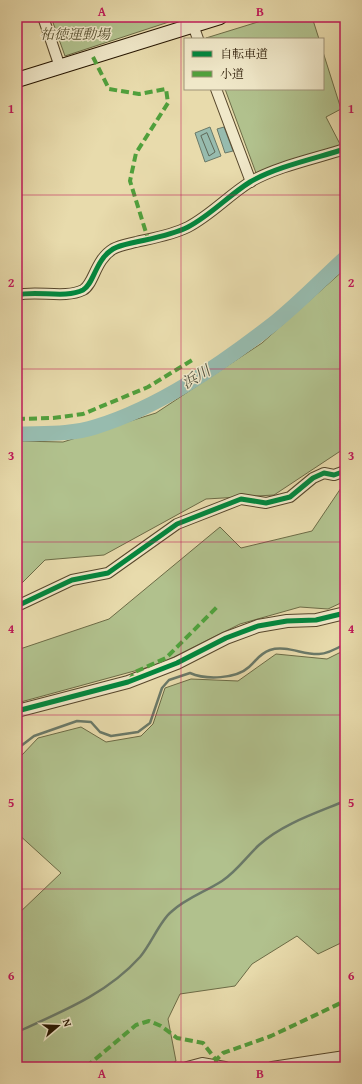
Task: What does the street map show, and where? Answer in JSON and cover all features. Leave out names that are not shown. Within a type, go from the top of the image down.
[{"type":"main road","points":[[17,80],[220,17]]},
{"type":"street","points":[[43,17],[60,67]]},
{"type":"street","points":[[193,25],[198,38]]},
{"type":"street","points":[[216,90],[251,182]]},
{"type":"street","points":[[17,295],[26,293],[70,294],[84,290],[89,285],[98,264],[107,253],[117,247],[171,234],[189,226],[251,182],[271,173],[345,149]]},
{"type":"street","points":[[17,606],[72,580],[108,573],[177,524],[241,499],[266,503],[290,497],[313,478],[324,473],[334,475],[345,471]]},
{"type":"street","points":[[17,712],[128,682],[177,663],[226,638],[258,626],[287,620],[316,620],[345,613]]},
{"type":"street","points":[[272,1067],[345,1056]]},
{"type":"street","points":[[187,1067],[202,1063],[225,1067]]},
{"type":"green space","name":"祐徳運動場","points":[[51,17],[184,17],[65,56]]},
{"type":"green space","points":[[274,17],[312,17],[319,38],[206,38]]},
{"type":"green space","points":[[324,55],[341,109],[326,117],[341,146],[256,173],[225,90],[324,90]]},
{"type":"green space","points":[[345,269],[345,448],[274,495],[206,499],[104,555],[45,560],[17,588],[17,441],[63,442],[156,413],[262,343]]},
{"type":"green space","points":[[345,487],[345,601],[328,609],[300,607],[240,624],[160,664],[17,703],[17,650],[109,619],[220,527],[241,548],[312,531],[341,488]]},
{"type":"green space","points":[[345,650],[345,941],[318,954],[297,936],[252,964],[235,986],[180,994],[168,1019],[176,1061],[166,1067],[17,1067],[17,915],[61,873],[17,833],[17,757],[22,755],[38,738],[81,727],[106,742],[141,736],[153,724],[165,688],[191,679],[238,681],[276,654],[327,659]]},
{"type":"water","points":[[210,127],[221,156],[205,162],[195,133]]},
{"type":"water","points":[[224,127],[233,151],[225,153],[217,129]]},
{"type":"waterway","name":"浜川","points":[[17,434],[56,433],[86,430],[119,419],[166,396],[232,355],[273,324],[345,258]]},
{"type":"waterway","points":[[17,749],[34,736],[77,721],[91,722],[100,732],[111,736],[138,732],[150,723],[162,688],[169,680],[190,673],[204,677],[221,677],[237,674],[249,667],[261,655],[270,650],[289,649],[313,654],[322,654],[345,644]]},
{"type":"waterway","points":[[17,1032],[83,1001],[113,982],[140,957],[163,921],[177,907],[222,881],[259,845],[278,831],[345,801]]},
{"type":"marked path","points":[[93,57],[109,89],[139,94],[166,89],[168,103],[136,153],[130,181],[148,239]]},
{"type":"marked path","points":[[17,419],[53,418],[83,414],[148,387],[194,359]]},
{"type":"marked path","points":[[129,681],[135,672],[166,658],[219,605]]},
{"type":"marked path","points":[[216,1063],[216,1060],[223,1053],[271,1036],[345,1001]]},
{"type":"marked path","points":[[86,1067],[136,1025],[149,1021],[161,1026],[177,1038],[203,1043],[216,1060]]},
{"type":"cycle path","points":[[17,295],[33,293],[68,294],[83,290],[90,283],[102,259],[118,246],[163,236],[182,230],[204,217],[242,187],[260,177],[284,167],[345,149]]},
{"type":"cycle path","points":[[17,606],[72,580],[108,573],[177,524],[241,499],[266,503],[290,497],[313,478],[324,473],[334,475],[345,471]]},
{"type":"cycle path","points":[[17,711],[128,682],[177,663],[226,638],[258,626],[287,621],[316,620],[345,613]]}]
